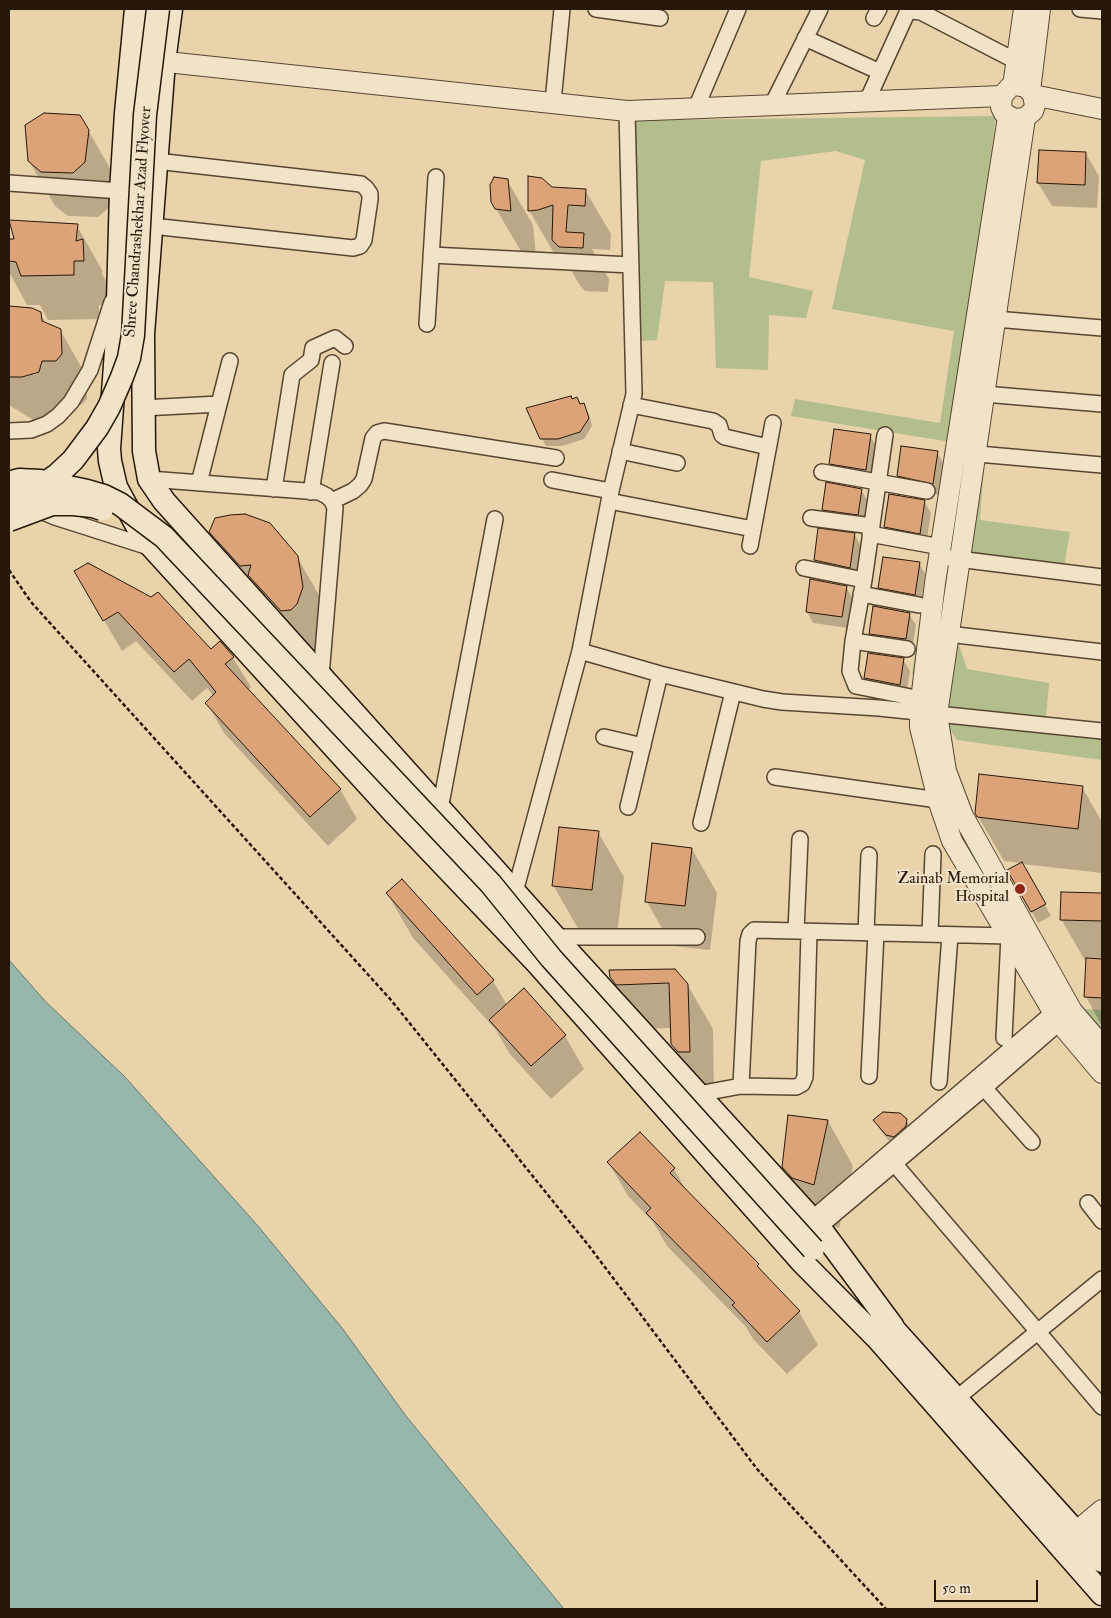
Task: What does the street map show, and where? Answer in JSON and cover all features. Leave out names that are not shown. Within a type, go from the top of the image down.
[{"type":"main road","points":[[136,9],[121,191],[117,337],[109,449],[116,486],[143,537],[396,815],[520,945],[791,1250],[1080,1542],[1102,1561]]},
{"type":"main road","name":"Shree Chandrashekhar Azad Flyover","points":[[9,491],[47,466],[82,430],[98,406],[111,376],[121,341],[134,113],[146,9]]},
{"type":"main road","name":"Shree Chandrashekhar Azad Flyover","points":[[9,508],[57,475],[78,454],[97,428],[109,407],[129,358],[133,335],[145,115],[158,9]]},
{"type":"main road","points":[[171,9],[164,62],[143,334],[144,451],[149,479],[164,501],[815,1223],[893,1327]]},
{"type":"main road","points":[[9,483],[19,480],[40,480],[104,496],[120,504],[164,537],[491,884],[551,958],[813,1249],[893,1327],[957,1398],[1080,1542],[1102,1594]]},
{"type":"main road","points":[[9,520],[52,504],[93,506],[119,514],[148,534],[515,925],[520,945]]},
{"type":"main road","points":[[537,964],[558,940]]},
{"type":"street","points":[[553,102],[562,9]]},
{"type":"street","points":[[596,9],[660,18]]},
{"type":"street","points":[[696,108],[738,9]]},
{"type":"street","points":[[772,105],[820,9]]},
{"type":"street","points":[[966,452],[984,394],[995,319],[1020,102],[1016,61],[1024,9]]},
{"type":"street","points":[[1040,9],[1020,102],[966,452],[946,554],[926,709],[963,816],[1018,931],[1063,1012],[1102,1073]]},
{"type":"street","points":[[1080,9],[1102,11]]},
{"type":"street","points":[[867,101],[910,10],[921,12],[1016,61]]},
{"type":"street","points":[[806,38],[880,72]]},
{"type":"street","points":[[131,58],[628,110],[867,101],[1020,102],[1099,108]]},
{"type":"street","points":[[515,892],[580,651],[610,496],[634,394],[628,110]]},
{"type":"street","points":[[152,226],[353,248],[360,246],[364,240],[370,199],[370,194],[361,184],[156,161]]},
{"type":"street","points":[[427,324],[436,177]]},
{"type":"street","points":[[9,183],[121,191]]},
{"type":"street","points":[[431,256],[631,265]]},
{"type":"street","points":[[9,431],[31,430],[48,424],[71,402],[90,370],[118,284]]},
{"type":"street","points":[[995,319],[1102,328]]},
{"type":"street","points":[[274,489],[292,375],[311,360],[313,348],[335,338],[346,346]]},
{"type":"street","points":[[200,483],[230,361]]},
{"type":"street","points":[[311,492],[332,363]]},
{"type":"street","points":[[984,394],[1102,404]]},
{"type":"street","points":[[143,408],[219,404]]},
{"type":"street","points":[[631,404],[714,421],[719,425],[722,435],[725,437],[768,447]]},
{"type":"street","points":[[750,546],[773,423]]},
{"type":"street","points":[[332,501],[353,491],[360,485],[364,479],[373,438],[378,433],[384,431],[556,458]]},
{"type":"street","points":[[885,435],[850,671],[856,686],[926,709]]},
{"type":"street","points":[[620,451],[677,463]]},
{"type":"street","points":[[966,452],[1102,465]]},
{"type":"street","points":[[822,472],[927,491]]},
{"type":"street","points":[[149,479],[318,492],[327,496],[332,501],[335,508],[321,676]]},
{"type":"street","points":[[552,480],[610,496],[753,529]]},
{"type":"street","points":[[9,491],[21,502],[55,517],[153,549]]},
{"type":"street","points":[[811,518],[871,530],[946,554],[1102,577]]},
{"type":"street","points":[[440,809],[495,519]]},
{"type":"street","points":[[946,554],[948,634],[920,727],[938,800],[952,841],[1018,931],[1004,1038]]},
{"type":"street","points":[[804,568],[919,605]]},
{"type":"street","points":[[948,634],[1102,652]]},
{"type":"street","points":[[853,641],[907,649]]},
{"type":"street","points":[[580,651],[660,674],[782,702],[926,709],[1102,731]]},
{"type":"street","points":[[628,807],[660,674]]},
{"type":"street","points":[[701,823],[733,692]]},
{"type":"street","points":[[604,737],[643,746]]},
{"type":"street","points":[[776,777],[938,800]]},
{"type":"street","points":[[698,1094],[741,1086],[796,1087],[802,1084],[805,1077],[800,838]]},
{"type":"street","points":[[930,934],[933,854]]},
{"type":"street","points":[[869,855],[871,933],[869,1076]]},
{"type":"street","points":[[741,1086],[748,941],[750,934],[754,930],[950,935],[1018,931]]},
{"type":"street","points":[[939,1082],[950,935]]},
{"type":"street","points":[[558,940],[697,937]]},
{"type":"street","points":[[1063,1012],[1102,1046]]},
{"type":"street","points":[[815,1223],[1063,1012]]},
{"type":"street","points":[[980,1084],[1032,1142]]},
{"type":"street","points":[[891,1159],[1102,1407]]},
{"type":"street","points":[[1088,1203],[1102,1221]]},
{"type":"street","points":[[957,1398],[1102,1279]]},
{"type":"street","points":[[1080,1542],[1102,1510]]},
{"type":"path","points":[[9,570],[31,602],[391,1000],[588,1246],[757,1468],[886,1609]]},
{"type":"green space","points":[[996,116],[951,442],[791,416],[795,399],[940,423],[954,331],[832,309],[865,160],[836,151],[761,161],[749,277],[813,291],[806,318],[769,315],[768,370],[716,368],[713,282],[665,281],[657,340],[640,341],[634,117],[657,120]]},
{"type":"green space","points":[[945,451],[984,466],[980,520],[1070,532],[1062,579],[968,569],[959,645],[967,669],[1049,683],[1045,728],[1102,735],[1102,760],[957,740],[912,673]]},
{"type":"green space","points":[[1085,1009],[1102,1010],[1102,1031]]},
{"type":"water","points":[[9,960],[45,1001],[125,1077],[258,1226],[342,1328],[406,1416],[564,1609],[9,1609]]},
{"type":"building","points":[[44,113],[80,115],[89,130],[85,162],[73,173],[41,172],[28,161],[25,125]]},
{"type":"building","points":[[1039,150],[1086,152],[1085,185],[1037,183]]},
{"type":"building","points":[[528,176],[542,178],[552,187],[586,189],[585,206],[568,205],[566,232],[584,233],[583,248],[559,247],[552,240],[553,205],[528,211]]},
{"type":"building","points":[[494,177],[508,179],[511,211],[495,209],[491,202],[490,185]]},
{"type":"building","points":[[9,220],[78,224],[76,241],[83,239],[84,261],[74,261],[74,275],[21,276],[16,262],[9,261],[9,239],[14,239]]},
{"type":"building","points":[[9,306],[32,308],[41,312],[42,321],[61,329],[62,354],[56,361],[42,361],[39,372],[22,377],[9,377]]},
{"type":"building","points":[[571,396],[572,399],[577,397],[580,404],[584,403],[589,418],[580,432],[558,439],[540,439],[526,408]]},
{"type":"building","points":[[834,429],[871,434],[866,470],[829,464]]},
{"type":"building","points":[[901,446],[938,451],[933,484],[897,476]]},
{"type":"building","points":[[826,482],[862,489],[858,515],[822,510]]},
{"type":"building","points":[[889,494],[925,500],[920,534],[884,527]]},
{"type":"building","points":[[245,514],[270,523],[298,556],[303,587],[297,604],[291,610],[281,611],[248,575],[251,565],[240,566],[209,532],[215,518]]},
{"type":"building","points":[[818,528],[855,533],[850,568],[814,560]]},
{"type":"building","points":[[883,557],[920,562],[915,595],[878,588]]},
{"type":"building","points":[[88,563],[151,597],[158,592],[211,649],[220,641],[234,657],[225,664],[341,789],[310,817],[205,703],[216,692],[189,659],[174,672],[118,612],[103,621],[74,571]]},
{"type":"building","points":[[810,579],[847,586],[842,617],[806,612]]},
{"type":"building","points":[[873,606],[910,613],[906,639],[869,634]]},
{"type":"building","points":[[868,653],[904,658],[900,685],[864,678]]},
{"type":"building","points":[[979,774],[1083,786],[1078,829],[977,817],[975,813]]},
{"type":"building","points":[[559,827],[599,831],[592,890],[552,886]]},
{"type":"building","points":[[652,843],[692,848],[685,906],[645,902]]},
{"type":"building","points":[[1022,862],[1046,904],[1031,912],[1007,870]]},
{"type":"building","points":[[402,879],[494,980],[477,995],[386,893]]},
{"type":"building","points":[[1061,892],[1102,893],[1102,921],[1060,920]]},
{"type":"building","points":[[1086,958],[1102,959],[1102,998],[1084,997]]},
{"type":"building","points":[[675,969],[688,984],[690,1052],[678,1052],[671,1044],[669,983],[616,985],[610,977],[609,970]]},
{"type":"building","points":[[524,988],[566,1035],[531,1066],[489,1020]]},
{"type":"building","points":[[883,1112],[900,1113],[907,1119],[906,1126],[894,1137],[886,1135],[873,1120]]},
{"type":"building","points":[[788,1115],[828,1120],[814,1185],[792,1178],[782,1167]]},
{"type":"building","points":[[640,1132],[675,1168],[670,1173],[759,1264],[757,1266],[800,1311],[767,1342],[732,1305],[735,1303],[646,1213],[651,1208],[607,1162]]},
{"type":"place","name":"Zainab Memorial Hospital","points":[[1020,889]]}]
